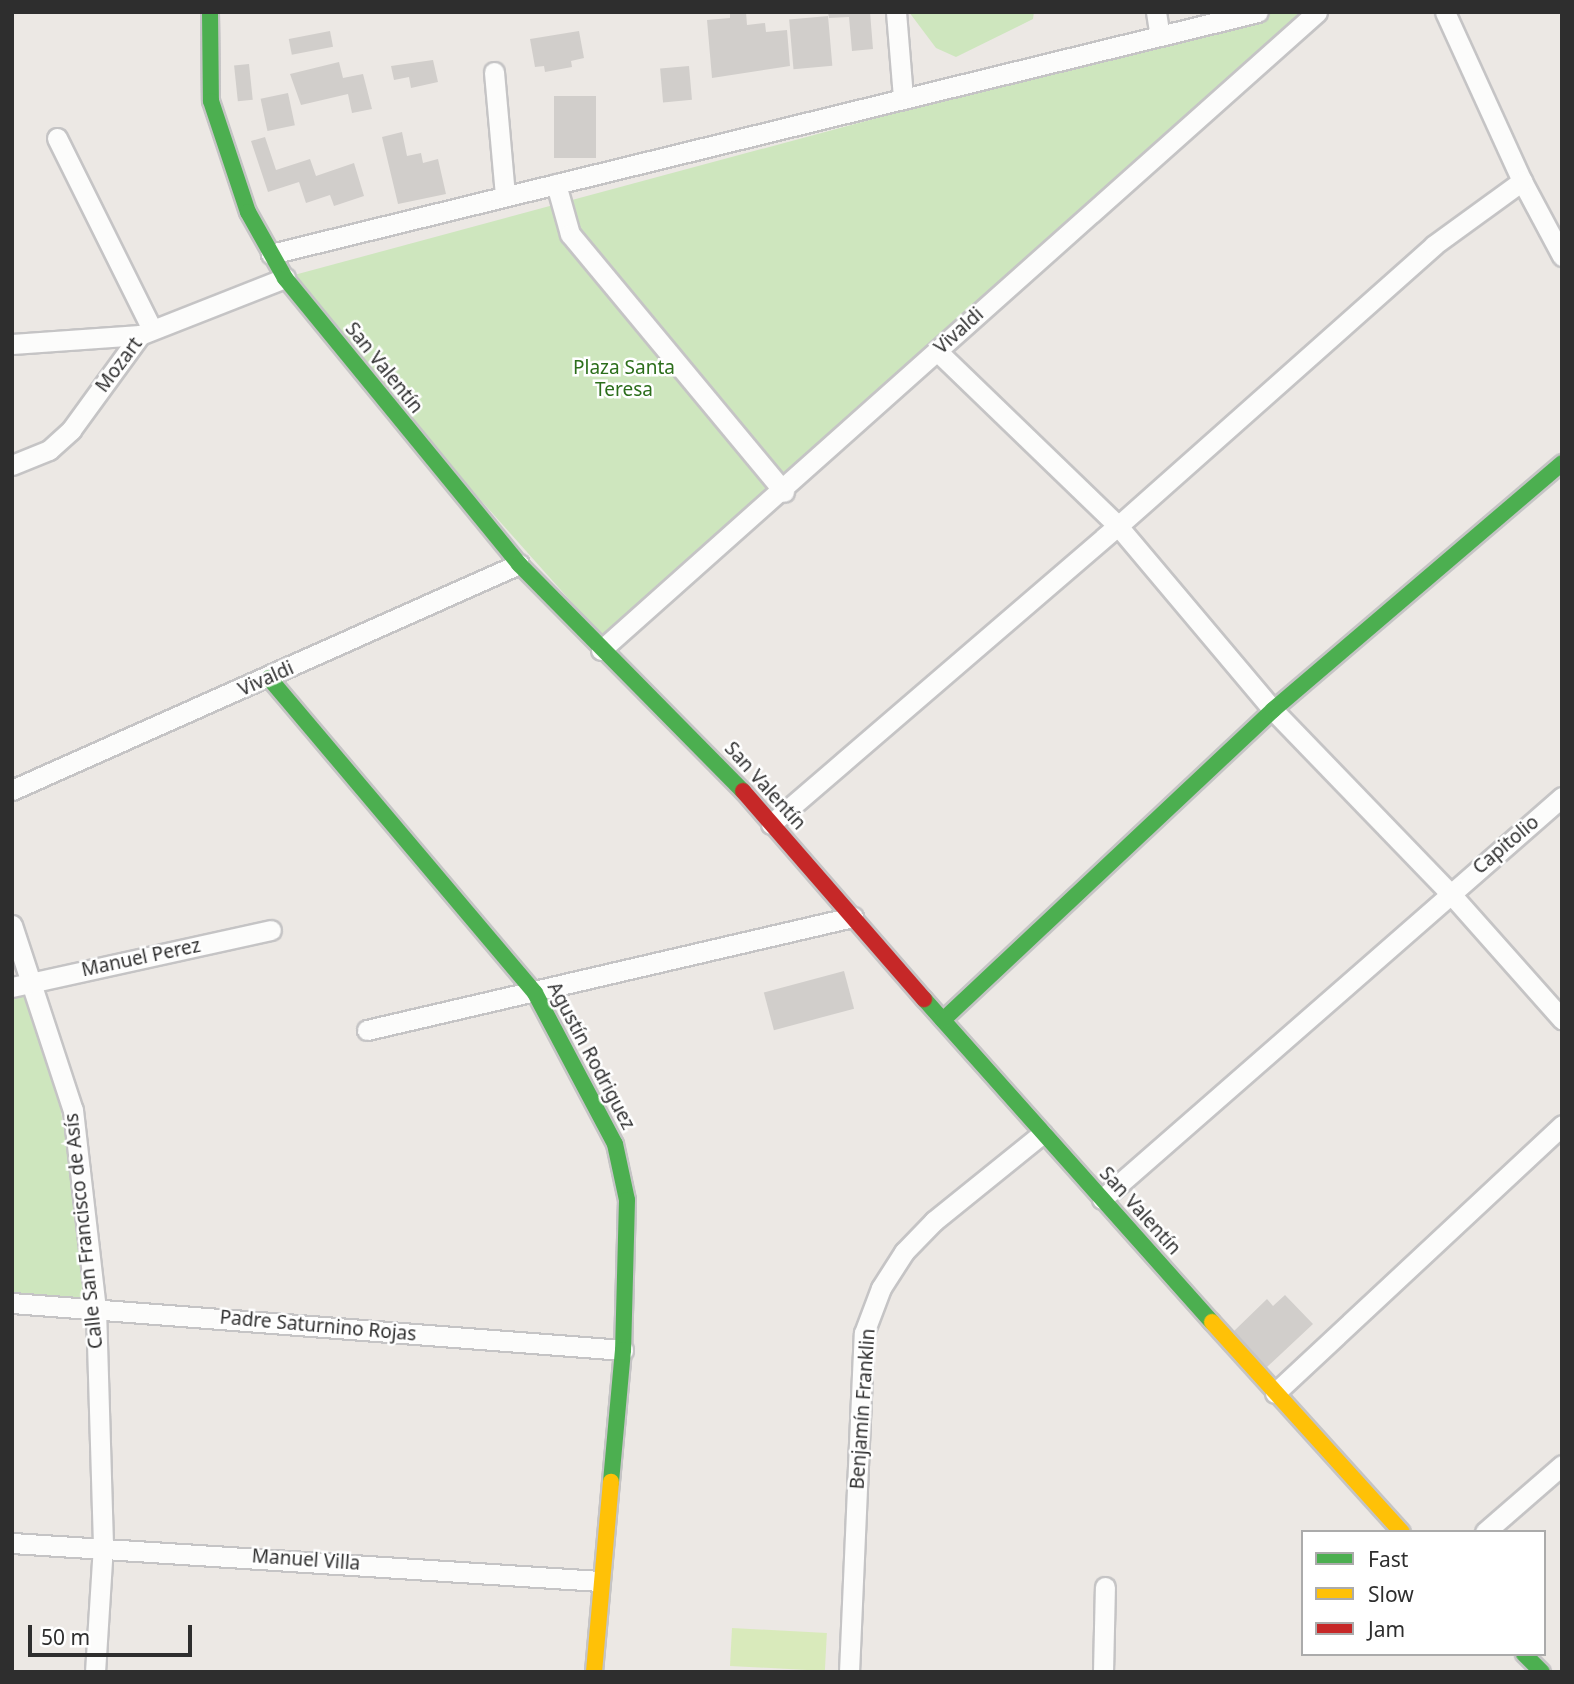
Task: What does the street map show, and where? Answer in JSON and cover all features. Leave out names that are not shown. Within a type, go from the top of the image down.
[{"type":"main road","name":"San Valentín","points":[[209,12],[211,101],[248,212],[285,278],[519,564],[601,650],[734,780],[1042,1134],[1400,1530]]},
{"type":"main road","points":[[943,1020],[1273,710],[1562,463]]},
{"type":"main road","name":"Agustín Rodriguez","points":[[269,678],[535,993],[615,1144],[626,1200],[624,1350],[599,1581],[594,1672]]},
{"type":"main road","points":[[1526,1656],[1542,1672]]},
{"type":"street","points":[[895,12],[904,98]]},
{"type":"street","points":[[1156,12],[1160,36]]},
{"type":"street","points":[[271,254],[1258,12]]},
{"type":"street","name":"Vivaldi","points":[[601,650],[784,492],[937,351],[1317,12]]},
{"type":"street","points":[[1445,12],[1522,181],[1562,256]]},
{"type":"street","points":[[494,72],[505,196]]},
{"type":"street","points":[[12,344],[146,332],[57,138]]},
{"type":"street","points":[[771,824],[1118,526],[1434,245],[1522,181]]},
{"type":"street","points":[[556,184],[570,234],[784,492]]},
{"type":"street","name":"Mozart","points":[[12,465],[48,450],[71,430],[146,332],[285,278]]},
{"type":"street","points":[[937,351],[1118,526],[1273,710],[1450,893],[1562,1019]]},
{"type":"street","name":"Vivaldi","points":[[12,790],[269,678],[519,564]]},
{"type":"street","name":"Capitolio","points":[[1102,1199],[1562,797]]},
{"type":"street","points":[[367,1030],[853,917]]},
{"type":"street","name":"Calle San Francisco de Asís","points":[[12,925],[73,1110],[96,1309],[103,1545],[95,1672]]},
{"type":"street","name":"Manuel Perez","points":[[12,988],[271,930]]},
{"type":"street","points":[[1275,1393],[1562,1125]]},
{"type":"street","name":"Benjamín Franklin","points":[[849,1672],[864,1333],[881,1288],[904,1252],[934,1221],[1042,1134]]},
{"type":"street","name":"Padre Saturnino Rojas","points":[[12,1303],[624,1350]]},
{"type":"street","points":[[1487,1530],[1562,1465]]},
{"type":"street","name":"Manuel Villa","points":[[12,1543],[103,1545],[599,1581]]},
{"type":"street","points":[[1103,1672],[1105,1587]]},
{"type":"green space","points":[[909,12],[1034,12],[1033,19],[956,57],[936,48]]},
{"type":"green space","name":"Plaza Santa Teresa","points":[[1270,12],[1301,12],[608,643],[283,278]]},
{"type":"green space","points":[[23,986],[54,1067],[92,1308],[12,1303],[12,989]]},
{"type":"green space","points":[[732,1628],[827,1633],[825,1671],[730,1666]]},
{"type":"building","points":[[730,12],[746,12],[747,25],[765,23],[766,32],[787,30],[790,66],[712,78],[707,20],[730,18]]},
{"type":"building","points":[[828,12],[870,12],[873,49],[852,51],[849,17],[829,18]]},
{"type":"building","points":[[828,16],[832,66],[794,69],[789,19]]},
{"type":"building","points":[[330,31],[333,47],[292,55],[289,39]]},
{"type":"building","points":[[579,31],[584,58],[571,61],[572,67],[545,72],[544,66],[535,67],[530,39]]},
{"type":"building","points":[[433,60],[438,82],[411,88],[409,77],[394,80],[391,66]]},
{"type":"building","points":[[339,62],[343,78],[363,74],[372,109],[352,113],[348,94],[301,105],[290,74]]},
{"type":"building","points":[[249,64],[253,100],[238,101],[234,66]]},
{"type":"building","points":[[689,66],[692,100],[663,102],[660,69]]},
{"type":"building","points":[[288,93],[295,125],[267,131],[261,99]]},
{"type":"building","points":[[554,96],[596,96],[596,158],[554,158]]},
{"type":"building","points":[[402,132],[407,156],[421,153],[423,163],[438,159],[446,194],[398,204],[382,137]]},
{"type":"building","points":[[265,137],[276,170],[310,159],[316,176],[354,163],[364,196],[334,206],[330,195],[306,203],[299,182],[268,192],[251,141]]},
{"type":"building","points":[[844,971],[854,1009],[774,1030],[764,992]]},
{"type":"building","points":[[1285,1295],[1313,1324],[1267,1367],[1233,1332],[1267,1299],[1273,1306]]},
{"type":"traffic: fast","points":[[210,12],[211,101],[248,212],[285,278],[519,564],[743,791]]},
{"type":"traffic: fast","points":[[943,1020],[1273,710],[1562,463]]},
{"type":"traffic: fast","points":[[269,678],[535,993],[615,1144],[627,1200],[623,1350],[611,1482]]},
{"type":"traffic: fast","points":[[924,999],[1212,1322]]},
{"type":"traffic: fast","points":[[1526,1656],[1542,1672]]},
{"type":"traffic: slow","points":[[1212,1322],[1400,1530]]},
{"type":"traffic: slow","points":[[594,1672],[611,1482]]},
{"type":"traffic: jam","points":[[743,791],[924,999]]}]
